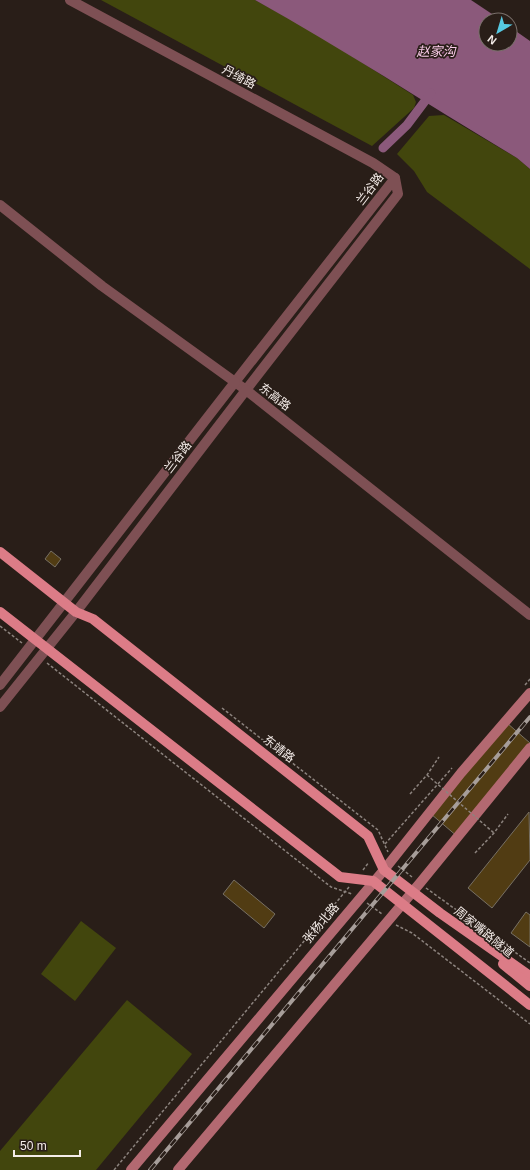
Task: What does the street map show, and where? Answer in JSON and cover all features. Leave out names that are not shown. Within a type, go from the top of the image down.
[{"type":"main road","name":"东靖路","points":[[0,552],[76,612],[93,619],[368,836],[384,870],[440,913],[530,976]]},
{"type":"main road","points":[[0,612],[340,877],[373,881],[530,1005]]},
{"type":"main road","name":"张杨北路","points":[[131,1170],[373,881],[384,870],[527,689]]},
{"type":"main road","points":[[178,1170],[403,904],[530,748]]},
{"type":"main road","name":"周家嘴路隧道","points":[[440,913],[530,986]]},
{"type":"street","name":"丹绮路","points":[[70,0],[373,163],[395,178]]},
{"type":"street","name":"兰谷路","points":[[0,685],[395,178]]},
{"type":"street","name":"兰谷路","points":[[0,707],[76,612],[398,194],[395,178]]},
{"type":"street","name":"东高路","points":[[0,205],[102,286],[246,390],[530,615]]},
{"type":"path","points":[[527,689],[530,679]]},
{"type":"path","points":[[410,794],[427,775],[439,757]]},
{"type":"path","points":[[114,1170],[376,854],[457,763]]},
{"type":"path","points":[[427,775],[494,833]]},
{"type":"path","points":[[474,854],[494,833],[508,814]]},
{"type":"green space","points":[[101,0],[255,0],[317,34],[413,95],[416,102],[414,108],[372,146]]},
{"type":"green space","points":[[444,115],[517,158],[530,169],[530,269],[427,192],[414,171],[397,154],[429,116]]},
{"type":"green space","points":[[81,921],[116,948],[75,1001],[41,974]]},
{"type":"green space","points":[[127,1000],[192,1054],[96,1170],[0,1170],[0,1151]]},
{"type":"water","name":"赵家沟","points":[[255,0],[471,0],[489,12],[478,12],[478,52],[518,52],[518,33],[530,41],[530,169],[517,158],[289,19]]},
{"type":"building","points":[[51,551],[61,559],[55,567],[45,559]]},
{"type":"building","points":[[507,723],[530,743],[530,751],[458,837],[431,814]]},
{"type":"building","points":[[529,812],[530,860],[492,908],[468,888]]},
{"type":"building","points":[[234,880],[275,914],[264,928],[223,894]]},
{"type":"building","points":[[526,912],[530,915],[530,947],[511,933]]},
{"type":"waterway","points":[[383,148],[407,125],[431,93]]},
{"type":"railway","points":[[150,1170],[530,717]]}]
